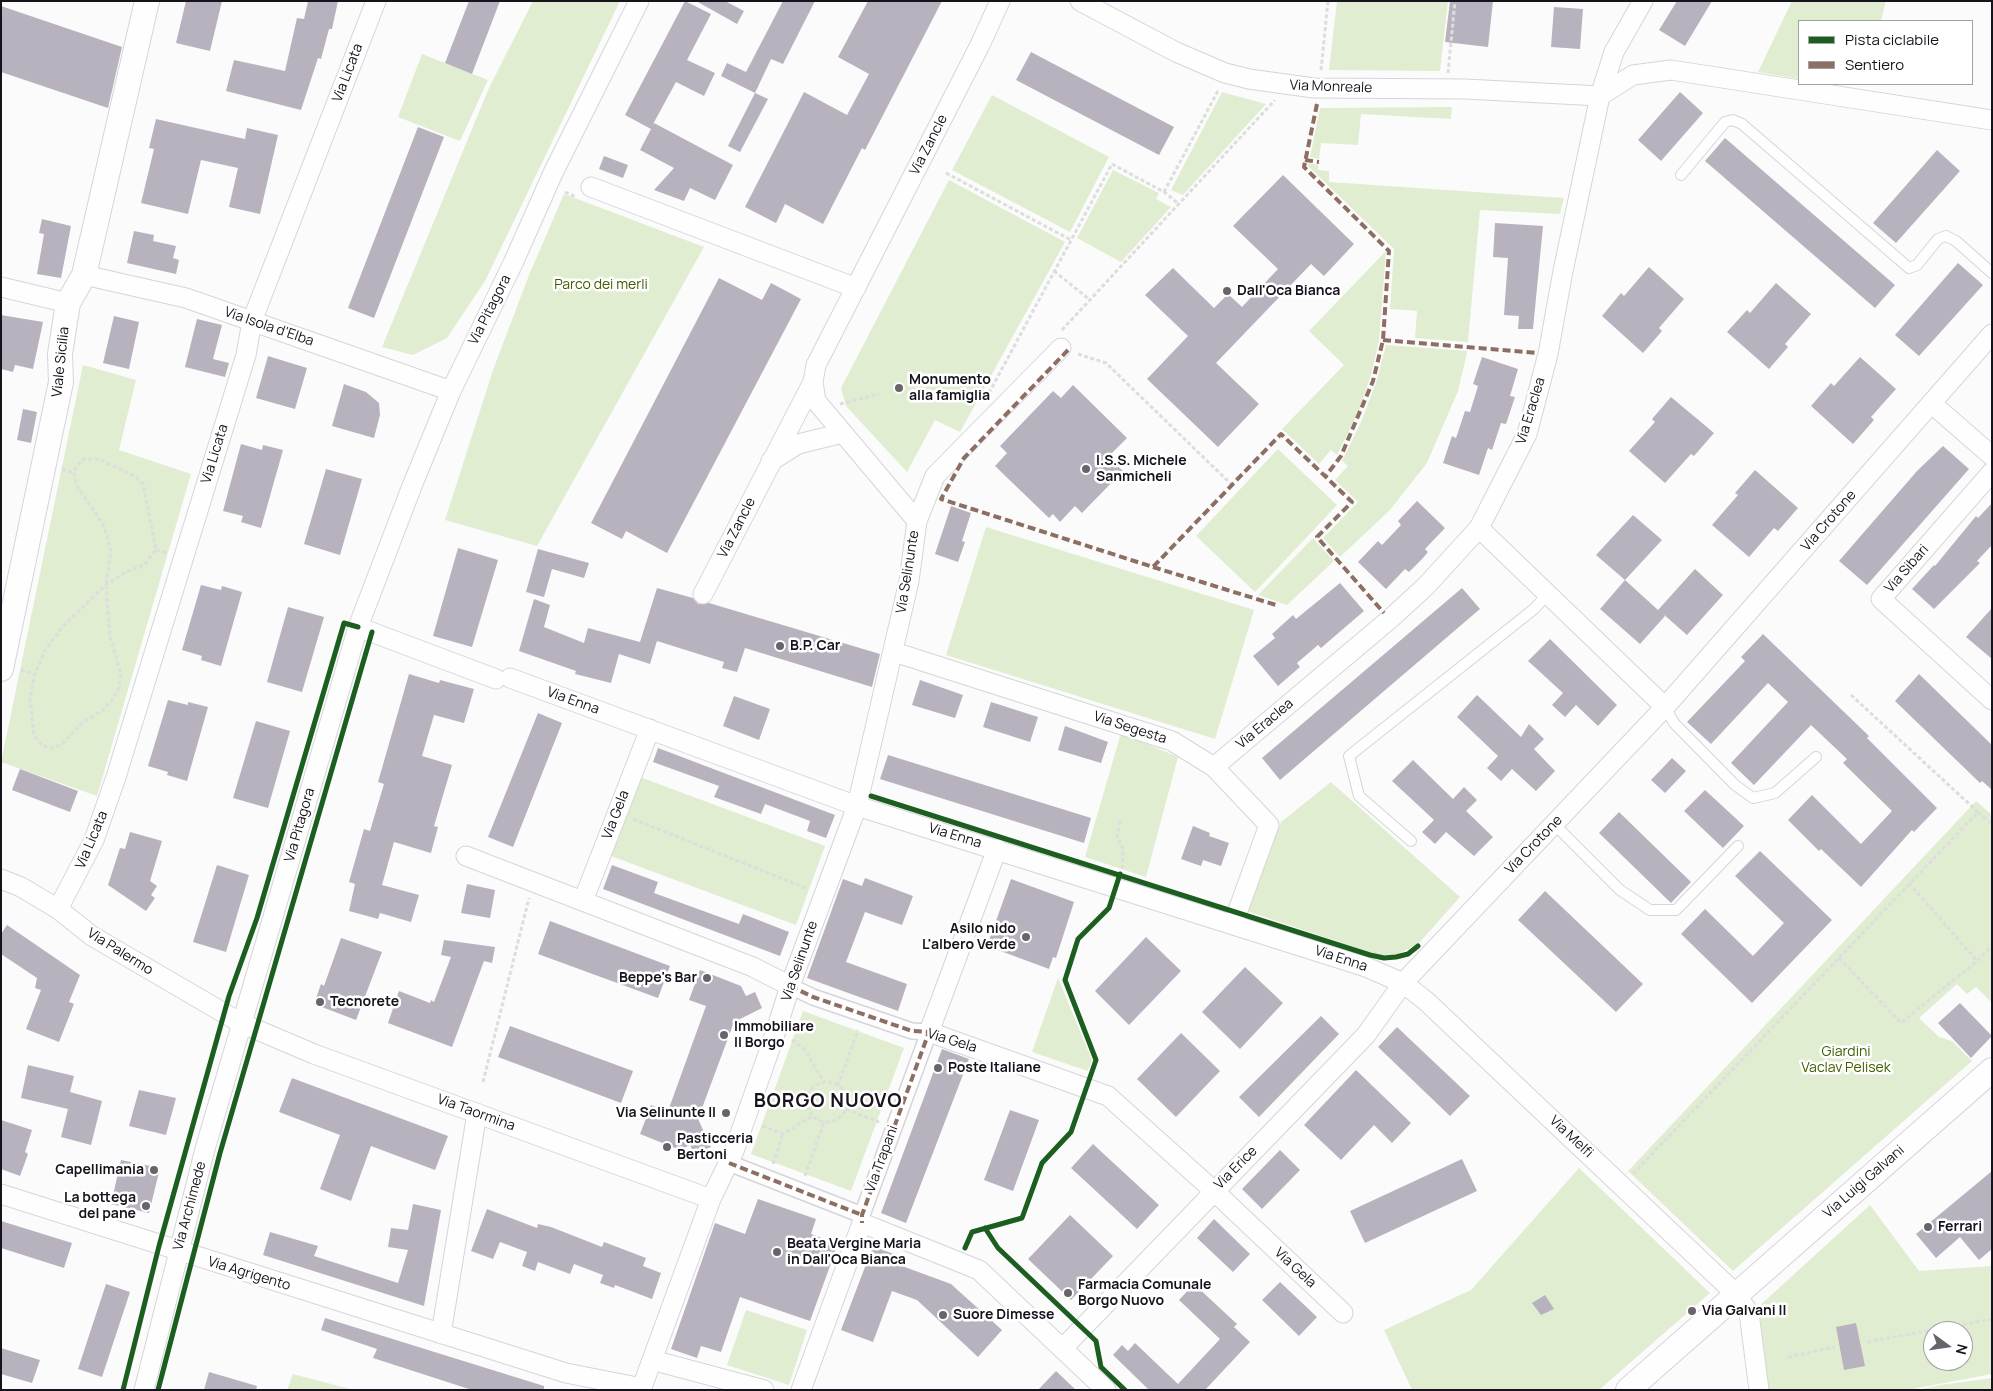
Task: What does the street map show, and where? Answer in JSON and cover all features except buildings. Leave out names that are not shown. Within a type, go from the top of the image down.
[{"type":"street","name":"Viale Sicilia","points":[[9,669],[61,382],[60,354],[68,303],[84,275],[147,1]]},
{"type":"street","name":"Via Licata","points":[[58,909],[94,840],[116,777],[246,355],[252,321],[376,1]]},
{"type":"street","name":"Via Pitagora","points":[[241,1023],[358,627],[412,486],[451,391],[514,261],[553,173],[639,1]]},
{"type":"street","name":"Via Zancle","points":[[703,594],[813,382],[816,366],[980,46],[1000,1]]},
{"type":"street","name":"Via Monreale","points":[[1080,1],[1176,52],[1224,73],[1267,82],[1314,88],[1465,90],[1600,96]]},
{"type":"street","name":"Via Eraclea","points":[[1214,767],[1390,619],[1426,586],[1479,528],[1527,434],[1548,354],[1563,271],[1600,96],[1614,52],[1643,1]]},
{"type":"street","points":[[1600,96],[1634,75],[1671,70],[1992,120]]},
{"type":"street","points":[[591,187],[856,288]]},
{"type":"street","name":"Via Isola d'Elba","points":[[84,275],[186,298],[451,391]]},
{"type":"street","points":[[1,287],[68,303]]},
{"type":"street","name":"Via Crotone","points":[[1403,983],[1665,707],[1992,334]]},
{"type":"street","name":"Via Selinunte","points":[[642,1389],[711,1199],[729,1163],[776,1034],[790,986],[857,806],[909,581],[917,521],[935,476],[1061,348]]},
{"type":"street","name":"Via Selinunte","points":[[813,382],[816,400],[917,521]]},
{"type":"street","points":[[1931,403],[1992,456]]},
{"type":"street","points":[[770,462],[798,444],[843,433]]},
{"type":"street","name":"Via Sibari","points":[[1992,472],[1881,599],[1992,700]]},
{"type":"street","points":[[1479,528],[1665,707]]},
{"type":"street","name":"Via Enna","points":[[358,627],[650,729],[857,806],[1366,967],[1403,983]]},
{"type":"street","name":"Via Segesta","points":[[894,652],[1172,741],[1214,767],[1268,825],[1233,924]]},
{"type":"street","name":"Via Gela","points":[[583,901],[650,729]]},
{"type":"street","name":"Via Trapani","points":[[801,1390],[929,1032],[997,850]]},
{"type":"street","name":"Via Gela","points":[[466,856],[753,967],[813,997],[912,1031],[929,1032],[1108,1096],[1214,1191],[1343,1313]]},
{"type":"street","name":"Via Palermo","points":[[1,879],[21,887],[58,909],[92,936],[241,1023]]},
{"type":"street","name":"Via Erice","points":[[1063,1348],[1366,1035],[1403,983]]},
{"type":"street","name":"Via Melfi","points":[[1403,983],[1426,1001],[1736,1294]]},
{"type":"street","name":"Via Taormina","points":[[241,1023],[314,1054],[711,1199]]},
{"type":"street","name":"Via Archimede","points":[[144,1390],[178,1252],[241,1023]]},
{"type":"street","name":"Via Luigi Galvani","points":[[1628,1390],[1992,1070]]},
{"type":"street","points":[[441,1334],[477,1113]]},
{"type":"street","points":[[729,1163],[979,1270],[1106,1390]]},
{"type":"street","name":"Via Agrigento","points":[[1,1194],[178,1252],[566,1373],[642,1389]]},
{"type":"street","points":[[1736,1294],[1749,1313],[1758,1390]]},
{"type":"street","points":[[652,1360],[764,1390]]},
{"type":"lane","points":[[1681,176],[1725,122],[1734,120],[1742,124],[1909,268],[1917,265],[1938,239],[1946,236],[1956,241],[1992,273]]},
{"type":"lane","points":[[1411,841],[1359,796],[1349,756],[1534,608],[1547,595]]},
{"type":"lane","points":[[1665,707],[1674,724],[1735,785],[1753,798],[1775,793],[1816,757]]},
{"type":"lane","points":[[1554,824],[1620,890],[1650,910],[1676,910],[1738,846]]},
{"type":"path","points":[[1320,72],[1328,1]]},
{"type":"path","points":[[1448,73],[1455,1]]},
{"type":"path","points":[[1164,192],[1220,87]]},
{"type":"path","points":[[1232,485],[1106,363],[1061,348],[1052,340],[1276,100]]},
{"type":"path","points":[[987,399],[1112,164],[1164,192],[1179,204]]},
{"type":"path","points":[[946,173],[1071,240]]},
{"type":"path","points":[[1054,270],[1090,300]]},
{"type":"path","points":[[837,405],[879,394]]},
{"type":"path","points":[[156,550],[143,484],[136,477],[98,459],[84,459],[76,466],[74,473],[77,486],[103,524],[111,551],[106,586],[110,637],[121,674],[119,688],[112,700],[102,710],[82,723],[62,744],[52,748],[42,746],[34,736],[30,699],[35,674],[44,652],[63,626],[106,586],[126,572],[144,565],[156,550]]},
{"type":"path","points":[[59,469],[74,473]]},
{"type":"path","points":[[156,550],[170,553]]},
{"type":"path","points":[[9,669],[35,674]]},
{"type":"path","points":[[1851,695],[1992,824]]},
{"type":"path","points":[[1631,1177],[1978,812]]},
{"type":"path","points":[[625,816],[814,891]]},
{"type":"path","points":[[1120,822],[1117,837],[1123,849],[1124,857],[1120,874]]},
{"type":"path","points":[[1909,883],[1977,961]]},
{"type":"path","points":[[483,1082],[530,894]]},
{"type":"path","points":[[1839,958],[1901,1023],[1977,961],[1992,946]]},
{"type":"path","points":[[838,1086],[859,1027]]},
{"type":"path","points":[[789,1039],[804,1049],[824,1082]]},
{"type":"path","points":[[824,1082],[838,1086],[846,1096],[846,1109],[837,1120],[824,1122],[812,1116],[808,1109],[807,1100],[810,1092],[824,1082]]},
{"type":"path","points":[[846,1109],[879,1122]]},
{"type":"path","points":[[772,1166],[783,1134],[812,1116]]},
{"type":"path","points":[[804,1178],[824,1122]]},
{"type":"path","points":[[758,1125],[783,1134]]},
{"type":"path","points":[[1867,1342],[1992,1319]]},
{"type":"path","points":[[1788,1356],[1835,1347]]},
{"type":"green space","points":[[533,1],[620,1],[485,281],[447,338],[413,355],[382,347],[489,88]]},
{"type":"green space","points":[[1337,1],[1448,1],[1440,71],[1329,70]]},
{"type":"green space","points":[[1792,1],[1886,1],[1881,20],[1798,20],[1798,79],[1758,72]]},
{"type":"green space","points":[[422,54],[488,80],[460,141],[398,117]]},
{"type":"green space","points":[[1222,92],[1266,104],[1183,195],[1171,190]]},
{"type":"green space","points":[[992,95],[1109,157],[1070,232],[952,170]]},
{"type":"green space","points":[[1452,107],[1451,119],[1361,114],[1358,145],[1321,143],[1319,159],[1310,157],[1320,108]]},
{"type":"green space","points":[[1309,163],[1318,165],[1318,170],[1329,171],[1329,182],[1564,198],[1560,214],[1480,210],[1468,342],[1415,338],[1417,311],[1390,309],[1394,249],[1308,166]]},
{"type":"green space","points":[[1113,170],[1159,193],[1156,199],[1171,207],[1121,262],[1077,238]]},
{"type":"green space","points":[[949,180],[1065,242],[960,432],[935,420],[907,472],[846,406],[841,388]]},
{"type":"green space","name":"Parco dei merli","points":[[564,194],[704,247],[537,546],[445,520],[493,370],[529,275]]},
{"type":"green space","points":[[1386,251],[1379,341],[1371,375],[1359,411],[1337,455],[1331,450],[1319,464],[1282,429],[1344,365],[1309,331]]},
{"type":"green space","points":[[1386,345],[1467,351],[1458,391],[1427,463],[1390,510],[1340,557],[1323,538],[1358,502],[1335,480],[1348,466],[1342,461],[1361,422],[1376,383]]},
{"type":"green space","points":[[83,365],[136,380],[119,450],[191,474],[97,796],[1,762]]},
{"type":"green space","points":[[1278,449],[1337,505],[1255,592],[1196,536]]},
{"type":"green space","points":[[986,527],[1254,610],[1215,739],[946,655]]},
{"type":"green space","points":[[1313,538],[1334,561],[1287,605],[1258,595]]},
{"type":"green space","points":[[1121,733],[1178,757],[1146,877],[1085,857]]},
{"type":"green space","points":[[640,777],[825,846],[796,925],[611,856]]},
{"type":"green space","points":[[1331,782],[1460,897],[1419,943],[1397,955],[1381,956],[1247,911],[1281,822]]},
{"type":"green space","name":"Giardini Vaclav Pelisek","points":[[1976,801],[1992,815],[1992,1003],[1976,987],[1967,994],[1957,984],[1919,1018],[1939,1037],[1952,1041],[1972,1061],[1733,1271],[1628,1171]]},
{"type":"green space","points":[[1058,978],[1092,1060],[1088,1071],[1032,1052]]},
{"type":"green space","points":[[803,1011],[904,1048],[851,1191],[751,1154]]},
{"type":"green space","points":[[1579,1168],[1710,1293],[1599,1390],[1412,1390],[1384,1330],[1471,1290]]},
{"type":"green space","points":[[1870,1205],[1919,1271],[1992,1266],[1992,1374],[1907,1390],[1767,1390],[1757,1308]]},
{"type":"green space","points":[[746,1310],[807,1330],[789,1385],[727,1365]]},
{"type":"green space","points":[[293,1374],[354,1390],[287,1390]]},
{"type":"green space","points":[[1992,1378],[1992,1390],[1918,1390],[1940,1385]]},
{"type":"marked path","points":[[1317,104],[1304,167],[1389,251],[1383,340],[1373,381],[1341,456],[1325,477]]},
{"type":"marked path","points":[[1305,160],[1319,162]]},
{"type":"marked path","points":[[1383,340],[1538,353]]},
{"type":"marked path","points":[[1068,350],[964,458],[941,499],[1153,567],[1281,434],[1352,502],[1317,537],[1384,613]]},
{"type":"marked path","points":[[1153,567],[1276,605]]},
{"type":"marked path","points":[[790,986],[813,997],[912,1031],[929,1032],[862,1215],[862,1223]]},
{"type":"marked path","points":[[729,1163],[862,1215]]},
{"type":"cycle path","points":[[123,1390],[159,1246],[229,996],[257,918],[344,623],[358,627]]},
{"type":"cycle path","points":[[158,1390],[220,1153],[372,632]]},
{"type":"cycle path","points":[[871,796],[1370,955],[1384,958],[1396,957],[1408,954],[1418,946]]},
{"type":"cycle path","points":[[965,1248],[972,1232],[1022,1218],[1042,1163],[1071,1132],[1096,1060],[1065,980],[1078,939],[1109,908],[1120,874]]},
{"type":"cycle path","points":[[985,1228],[998,1248],[1096,1341],[1101,1367],[1125,1390]]},
{"type":"place","name":"Dall'Oca Bianca","points":[[1227,291]]},
{"type":"place","name":"Monumento alla famiglia","points":[[899,388]]},
{"type":"place","name":"I.S.S. Michele Sanmicheli","points":[[1086,469]]},
{"type":"place","name":"B.P. Car","points":[[780,646]]},
{"type":"place","name":"Asilo nido L'albero Verde","points":[[1026,937]]},
{"type":"place","name":"Beppe's Bar","points":[[707,978]]},
{"type":"place","name":"Tecnorete","points":[[320,1002]]},
{"type":"place","name":"Immobiliare Il Borgo","points":[[724,1035]]},
{"type":"place","name":"Poste Italiane","points":[[938,1068]]},
{"type":"place","name":"Via Selinunte II","points":[[726,1113]]},
{"type":"place","name":"Pasticceria Bertoni","points":[[667,1147]]},
{"type":"place","name":"Capellimania","points":[[154,1170]]},
{"type":"place","name":"La bottega del pane","points":[[146,1206]]},
{"type":"place","name":"Ferrari","points":[[1928,1227]]},
{"type":"place","name":"Beata Vergine Maria in Dall'Oca Bianca","points":[[777,1252]]},
{"type":"place","name":"Farmacia Comunale Borgo Nuovo","points":[[1068,1293]]},
{"type":"place","name":"Via Galvani II","points":[[1692,1311]]},
{"type":"place","name":"Suore Dimesse","points":[[943,1315]]},
{"type":"district","name":"BORGO NUOVO","points":[[828,1102]]}]
